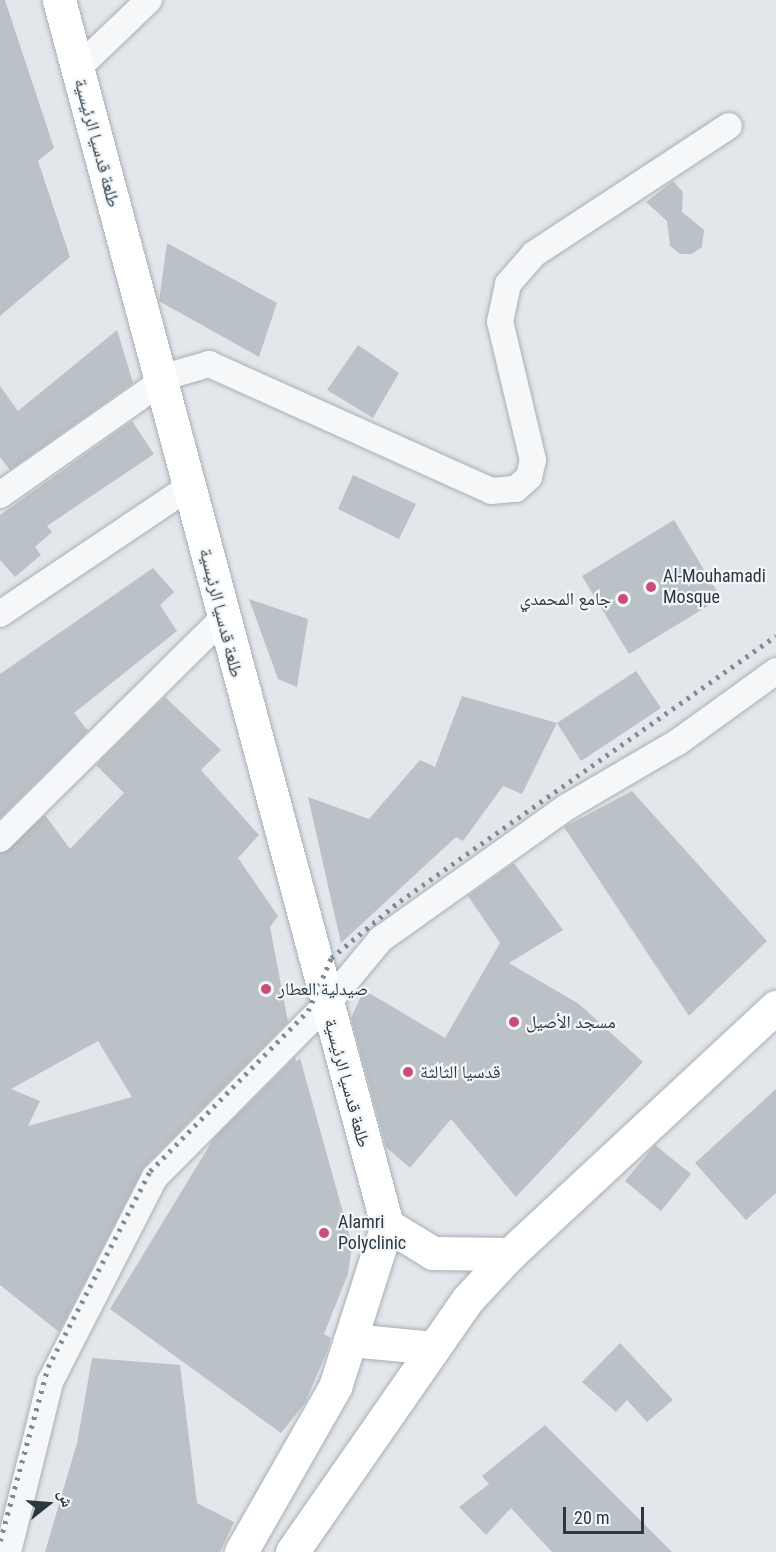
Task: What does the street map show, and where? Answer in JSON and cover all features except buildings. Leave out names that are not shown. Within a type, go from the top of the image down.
[{"type":"main road","name":"طلعة قدسيا الرئيسية","points":[[59,0],[222,619],[387,1225]]},
{"type":"main road","points":[[292,1552],[434,1348],[510,1254],[776,1006]]},
{"type":"main road","points":[[241,1552],[335,1387],[387,1225],[433,1253],[510,1254]]},
{"type":"main road","points":[[350,1340],[434,1348]]},
{"type":"street","points":[[78,68],[149,0]]},
{"type":"street","points":[[0,495],[161,384],[196,365],[223,368],[491,491],[516,489],[529,477],[533,460],[500,322],[508,284],[534,254],[729,126]]},
{"type":"street","points":[[0,614],[189,487]]},
{"type":"street","points":[[0,838],[222,619]]},
{"type":"street","points":[[8,1552],[50,1382],[155,1177],[327,1004],[381,939],[567,807],[678,742],[776,671]]},
{"type":"railway","points":[[0,1541],[48,1367],[150,1171],[308,1011],[331,958],[400,901],[776,636]]},
{"type":"place","name":"Al-Mouhamadi Mosque","points":[[651,587]]},
{"type":"place","name":"جامع المحمدي","points":[[623,599]]},
{"type":"place","name":"صيدلية العطار","points":[[266,989]]},
{"type":"place","name":"مسجد الأصيل","points":[[514,1022]]},
{"type":"place","name":"قدسيا الثالثة","points":[[408,1072]]},
{"type":"place","name":"Alamri Polyclinic","points":[[324,1233]]}]
